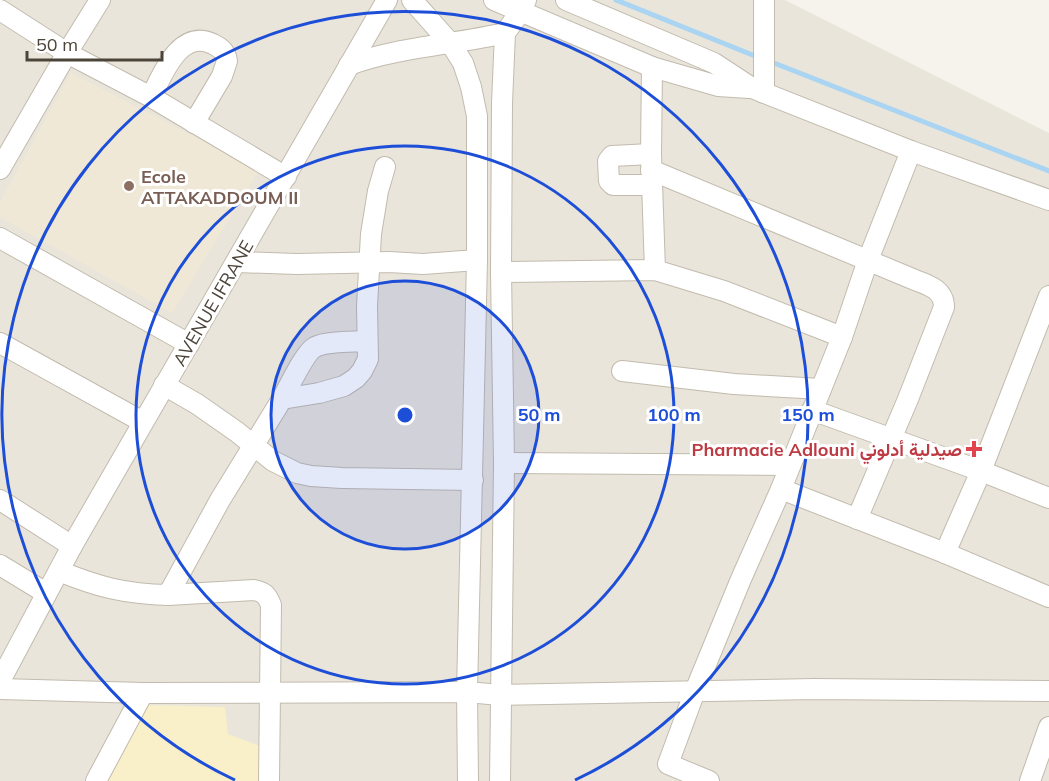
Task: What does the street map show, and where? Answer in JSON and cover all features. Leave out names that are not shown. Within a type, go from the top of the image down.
[{"type":"street","points":[[0,169],[100,0]]},
{"type":"street","name":"AVENUE IFRANE","points":[[0,681],[72,546],[387,0]]},
{"type":"street","points":[[412,0],[451,44],[463,63],[477,116],[477,260],[467,692],[468,781]]},
{"type":"street","points":[[494,0],[523,6],[652,67],[718,86],[758,91]]},
{"type":"street","points":[[566,0],[704,58],[758,91],[911,151],[1049,200]]},
{"type":"street","points":[[758,91],[764,0]]},
{"type":"street","points":[[500,781],[504,464],[501,272],[505,33],[523,6]]},
{"type":"street","points":[[0,10],[67,53],[151,97],[286,177]]},
{"type":"street","points":[[349,65],[391,52],[451,44],[505,33]]},
{"type":"street","points":[[151,97],[178,50],[190,43],[210,43],[223,50],[228,61],[222,76],[194,123]]},
{"type":"street","points":[[652,67],[651,169],[656,270]]},
{"type":"street","points":[[709,781],[664,773],[695,691],[781,489],[842,337],[868,260],[911,151]]},
{"type":"street","points":[[282,399],[330,390],[351,382],[362,371],[368,359],[369,262],[374,211],[385,167]]},
{"type":"street","points":[[651,169],[934,288],[941,294],[944,301],[941,315],[857,519]]},
{"type":"street","points":[[0,238],[189,344]]},
{"type":"street","points":[[237,262],[423,264],[477,260]]},
{"type":"street","points":[[501,272],[656,270],[724,291],[842,337]]},
{"type":"street","points":[[945,553],[981,471],[1049,296]]},
{"type":"street","points":[[168,595],[220,500],[303,361],[314,348],[324,344],[367,341]]},
{"type":"street","points":[[0,343],[143,422]]},
{"type":"street","points":[[622,371],[734,384],[821,389]]},
{"type":"street","points":[[164,385],[197,404],[273,461],[297,472],[311,476],[473,480]]},
{"type":"street","points":[[812,410],[1049,498]]},
{"type":"street","points":[[504,464],[789,465]]},
{"type":"street","points":[[781,489],[945,553],[1049,597]]},
{"type":"street","points":[[0,500],[72,546]]},
{"type":"street","points":[[0,565],[46,593]]},
{"type":"street","points":[[59,571],[99,587],[142,594],[168,595],[254,590],[261,591],[268,596],[271,605],[269,781]]},
{"type":"street","points":[[0,689],[143,693],[467,692],[500,695],[814,689],[1049,691]]},
{"type":"street","points":[[96,781],[143,693]]},
{"type":"street","points":[[1030,781],[1049,727]]},
{"type":"shaded area","points":[[0,0],[785,0],[1049,133],[1049,781],[0,781]]},
{"type":"shaded area","name":"Ecole ATTAKADDOUM II","points":[[71,73],[259,170],[172,313],[0,217],[0,202]]},
{"type":"sand","points":[[146,705],[225,707],[228,734],[260,746],[260,781],[108,781]]},
{"type":"waterway","points":[[616,0],[760,58]]},
{"type":"waterway","points":[[769,61],[1049,171]]},
{"type":"place","name":"Ecole ATTAKADDOUM II","points":[[129,186]]},
{"type":"place","name":"Pharmacie Adlouni صيدلية أدلوني","points":[[974,449]]}]
